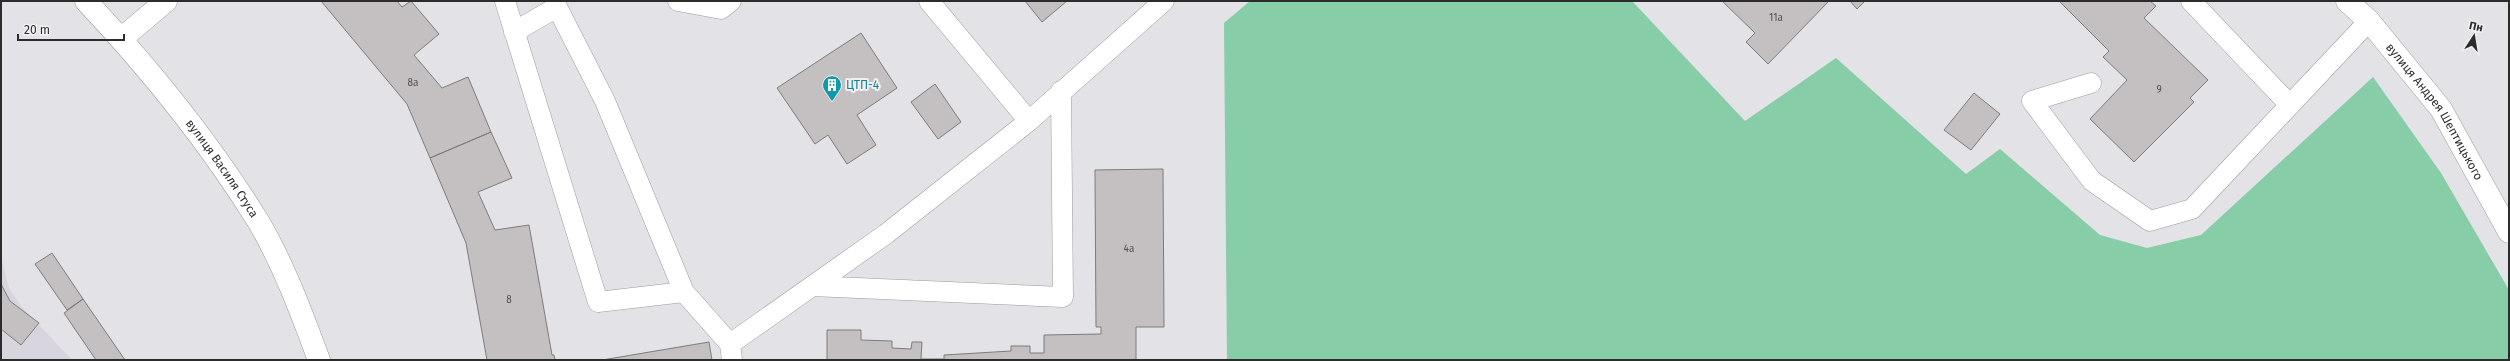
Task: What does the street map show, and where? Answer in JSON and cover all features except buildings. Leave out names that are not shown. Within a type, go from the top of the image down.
[{"type":"street","name":"вулиця Василя Стуса","points":[[86,1],[121,38],[208,147],[258,222],[301,309],[319,360]]},
{"type":"street","points":[[121,38],[166,1]]},
{"type":"street","name":"вулиця Андрея Шептицького","points":[[2347,1],[2369,21],[2441,109],[2509,232]]},
{"type":"lane","points":[[505,1],[598,302],[684,292]]},
{"type":"lane","points":[[678,1],[721,9],[731,1]]},
{"type":"lane","points":[[929,1],[1028,120]]},
{"type":"lane","points":[[514,32],[557,7],[605,101],[684,292],[731,352],[812,286],[886,234],[1028,120],[1164,1]]},
{"type":"lane","points":[[2191,1],[2290,105]]},
{"type":"lane","points":[[2091,83],[2032,101],[2092,181],[2150,221],[2192,209],[2369,21]]},
{"type":"lane","points":[[812,286],[1063,297],[1061,91]]},
{"type":"shaded area","points":[[1,257],[9,288],[21,306],[72,360],[1,360]]},
{"type":"green space","points":[[1250,1],[1632,1],[1745,121],[1836,58],[1966,174],[2000,149],[2100,235],[2147,248],[2201,235],[2373,77],[2441,173],[2509,290],[2509,360],[1227,360],[1224,23]]},
{"type":"place","name":"ЦТП-4","points":[[832,102]]}]
